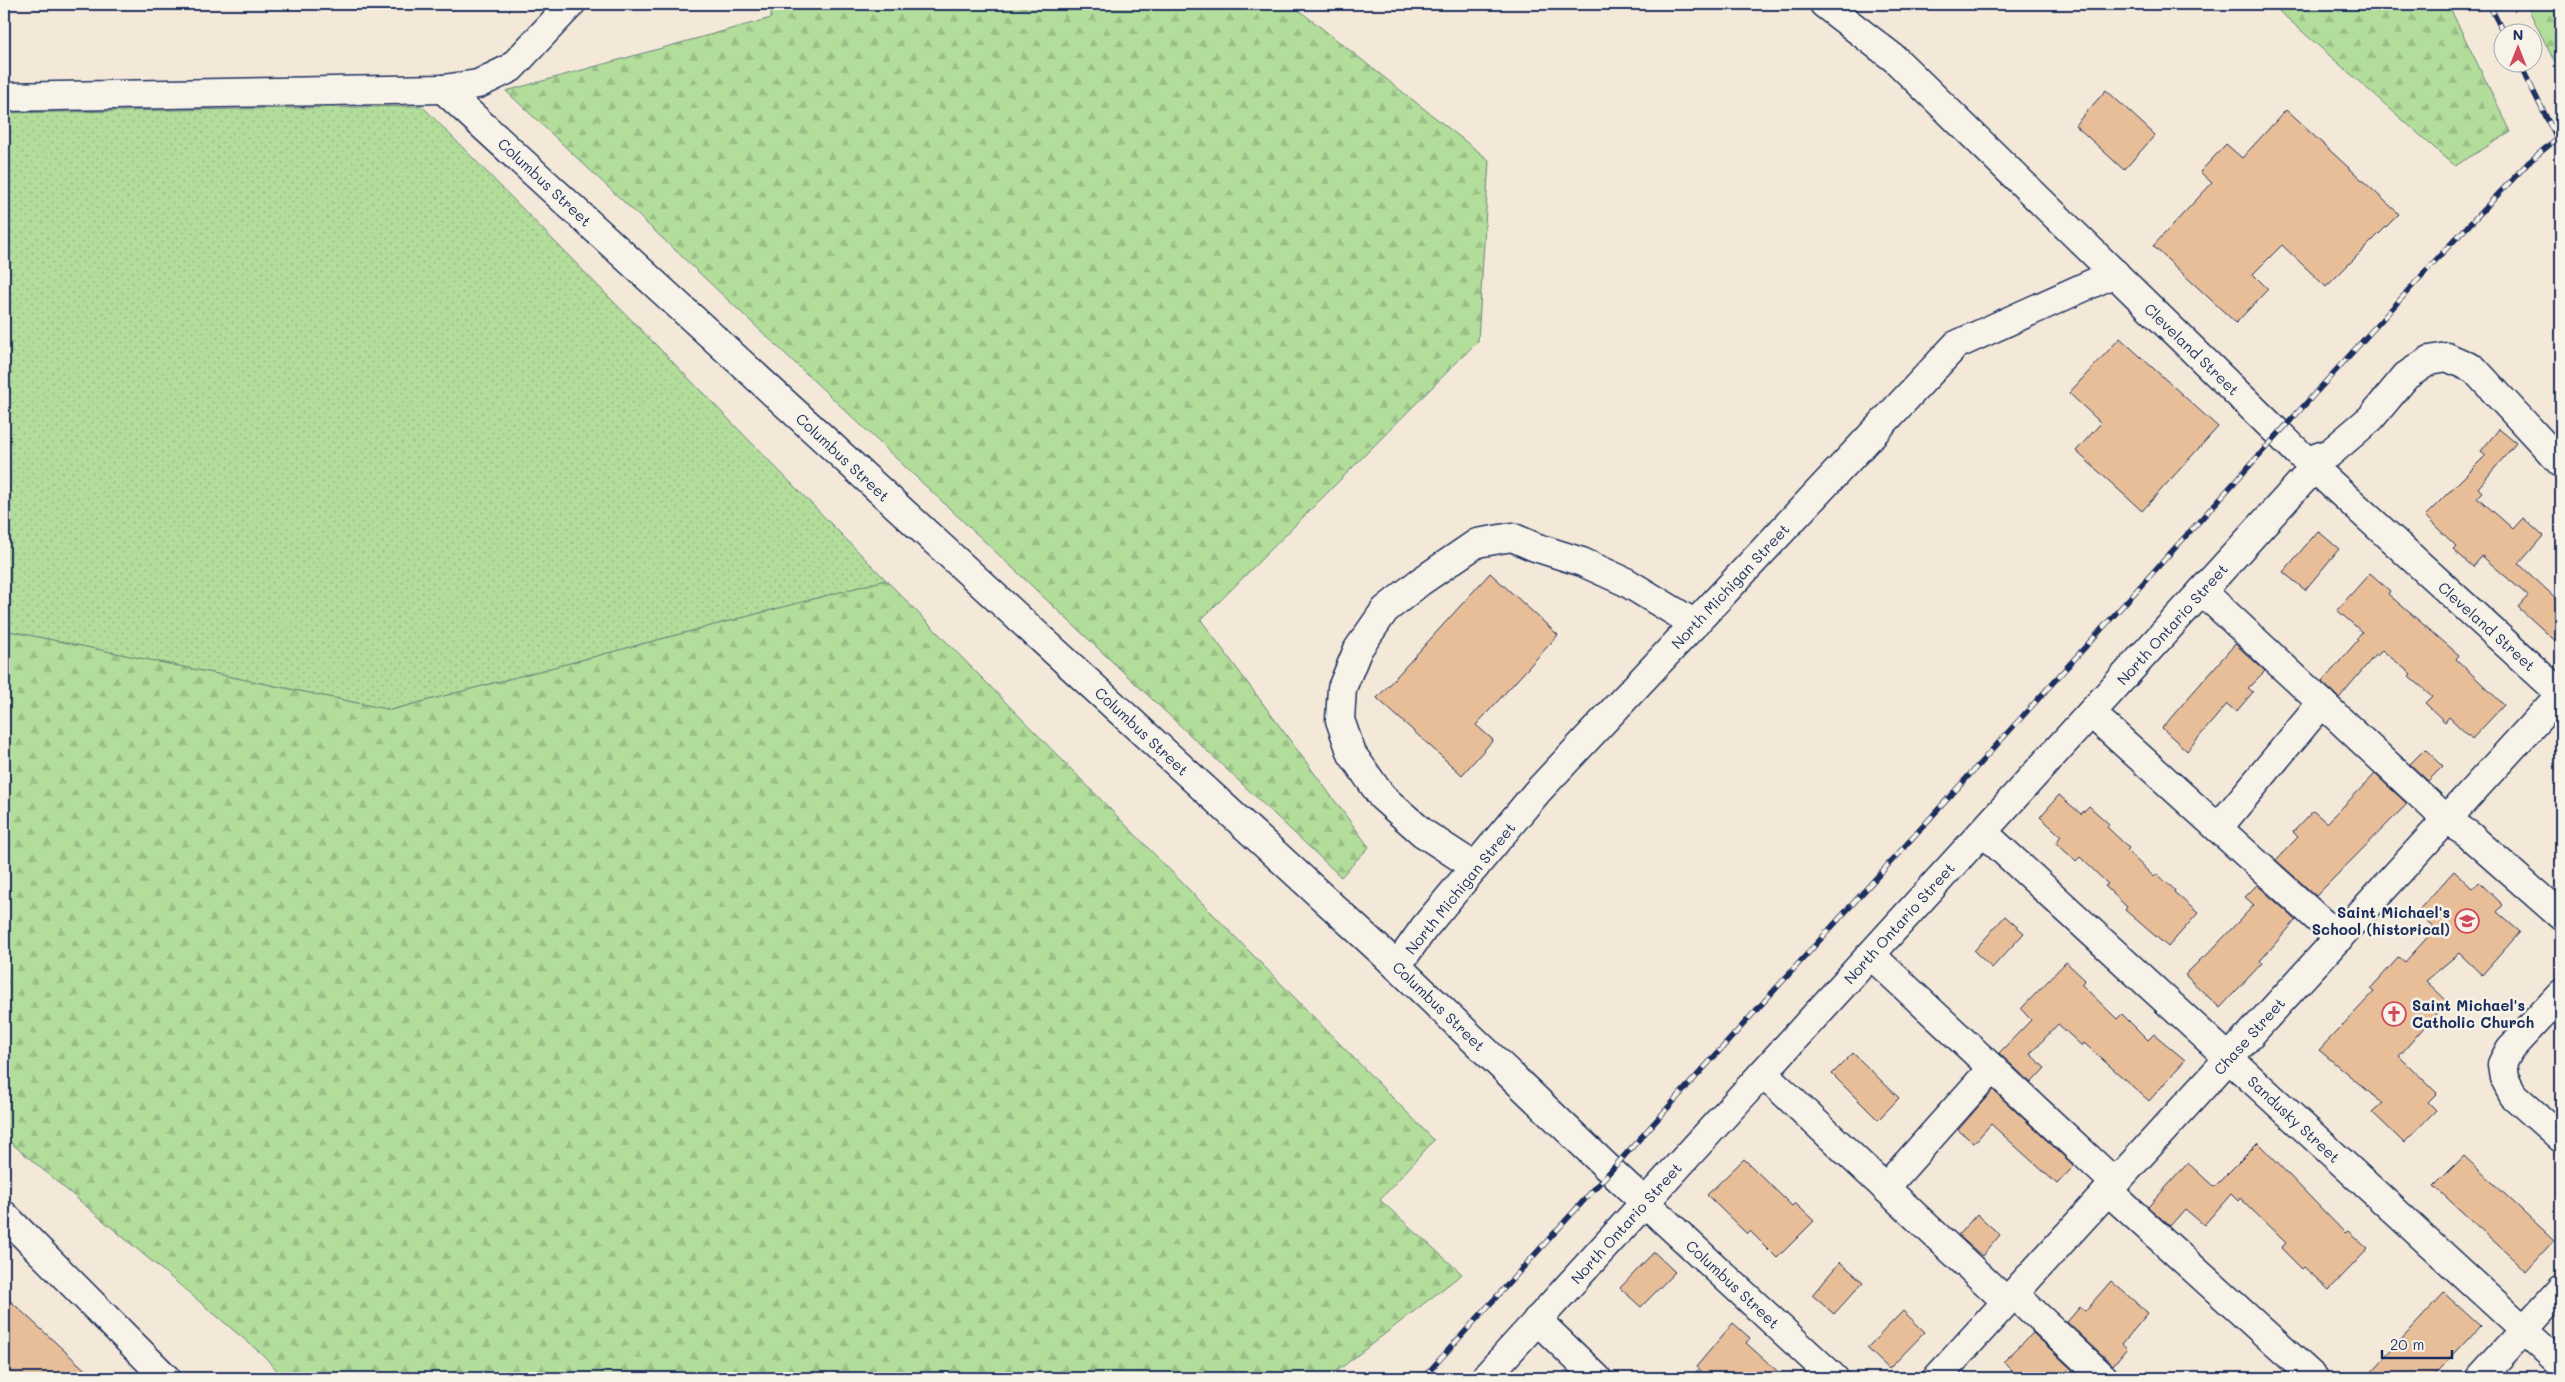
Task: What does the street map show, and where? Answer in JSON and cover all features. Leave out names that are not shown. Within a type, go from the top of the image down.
[{"type":"street","points":[[4,97],[443,89],[478,84],[512,68],[571,4]]},
{"type":"street","name":"Cleveland Street","points":[[1824,4],[1895,58],[2310,464],[2561,694]]},
{"type":"street","name":"Columbus Street","points":[[443,89],[1397,966],[1645,1203],[1834,1378]]},
{"type":"street","name":"North Michigan Street","points":[[1397,966],[1424,928],[1538,792],[1956,345],[2115,273]]},
{"type":"street","points":[[2310,464],[2337,447],[2371,418],[2406,376],[2430,360],[2447,357],[2474,369],[2561,463]]},
{"type":"street","name":"North Ontario Street","points":[[1485,1378],[2202,592],[2310,464]]},
{"type":"street","points":[[1475,867],[1423,833],[1382,797],[1352,754],[1349,746],[1340,720],[1342,688],[1358,649],[1385,610],[1420,582],[1476,544],[1512,537],[1535,547],[1582,562],[1626,582],[1695,624]]},
{"type":"street","points":[[2202,592],[2447,820],[2469,834],[2561,916]]},
{"type":"street","name":"Chase Street","points":[[1937,1378],[2561,694]]},
{"type":"street","points":[[2218,828],[2322,703]]},
{"type":"street","points":[[2091,713],[2339,938]]},
{"type":"street","name":"Sandusky Street","points":[[1983,832],[2561,1364]]},
{"type":"street","points":[[1871,955],[1992,1068],[2112,1187],[2314,1378]]},
{"type":"street","points":[[2561,994],[2510,1049],[2502,1064],[2504,1078],[2513,1095],[2561,1138]]},
{"type":"street","points":[[1885,1188],[1992,1068]]},
{"type":"street","points":[[1763,1073],[1885,1188],[2104,1378]]},
{"type":"street","points":[[4,1215],[166,1378]]},
{"type":"street","points":[[2480,1378],[2561,1289]]},
{"type":"street","points":[[1538,1320],[1597,1378]]},
{"type":"green space","points":[[771,4],[1291,4],[1489,160],[1478,341],[1201,620],[1369,847],[1341,877],[506,91],[771,18]]},
{"type":"green space","points":[[2271,4],[2448,4],[2511,132],[2455,166]]},
{"type":"green space","points":[[2526,4],[2561,4],[2561,75],[2542,36],[2542,22],[2535,22]]},
{"type":"green space","points":[[422,106],[886,580],[391,710],[4,630],[4,113]]},
{"type":"green space","points":[[886,580],[1434,1140],[1380,1200],[1462,1274],[1328,1378],[284,1378],[263,1355],[4,1137],[4,630],[391,710]]},
{"type":"building","points":[[2106,90],[2155,135],[2124,170],[2075,125]]},
{"type":"building","points":[[2286,110],[2399,214],[2326,287],[2282,245],[2253,274],[2268,289],[2236,323],[2153,246],[2212,183],[2200,172],[2226,144],[2242,158]]},
{"type":"building","points":[[2120,338],[2218,427],[2142,511],[2076,451],[2101,423],[2069,393]]},
{"type":"building","points":[[2499,429],[2516,443],[2478,488],[2482,492],[2477,497],[2513,529],[2523,518],[2543,536],[2519,564],[2561,603],[2561,646],[2518,607],[2528,596],[2482,556],[2473,567],[2453,549],[2456,546],[2425,516],[2486,455],[2481,451]]},
{"type":"building","points":[[2318,531],[2339,549],[2305,590],[2283,572]]},
{"type":"building","points":[[1490,573],[1558,635],[1476,725],[1493,740],[1462,775],[1377,698]]},
{"type":"building","points":[[2370,573],[2390,591],[2388,594],[2459,655],[2456,659],[2504,705],[2472,739],[2449,717],[2445,722],[2425,703],[2432,696],[2409,676],[2411,674],[2382,650],[2377,656],[2375,655],[2339,698],[2322,682],[2358,640],[2356,639],[2362,632],[2337,610]]},
{"type":"building","points":[[2235,644],[2265,671],[2248,688],[2253,692],[2236,712],[2227,704],[2187,751],[2162,728]]},
{"type":"building","points":[[2425,749],[2443,766],[2428,781],[2410,764]]},
{"type":"building","points":[[2375,774],[2407,804],[2316,896],[2276,860],[2298,837],[2293,832],[2313,811],[2327,823]]},
{"type":"building","points":[[2059,795],[2081,814],[2089,806],[2109,824],[2107,827],[2129,848],[2127,851],[2154,877],[2157,874],[2198,913],[2168,947],[2125,910],[2127,907],[2105,886],[2108,884],[2080,857],[2076,861],[2056,843],[2061,836],[2040,817]]},
{"type":"building","points":[[2454,871],[2473,889],[2479,882],[2503,905],[2497,912],[2520,932],[2482,975],[2459,953],[2426,981],[2447,1001],[2399,1056],[2437,1093],[2428,1102],[2436,1110],[2404,1143],[2372,1112],[2382,1103],[2319,1050],[2374,992],[2370,989],[2399,957],[2405,962],[2435,929],[2416,913]]},
{"type":"building","points":[[2257,885],[2296,920],[2260,961],[2262,963],[2220,1008],[2185,975],[2205,957],[2254,905],[2245,897]]},
{"type":"building","points":[[2005,916],[2024,933],[1992,968],[1974,951]]},
{"type":"building","points":[[2066,962],[2085,980],[2081,984],[2117,1019],[2122,1014],[2148,1040],[2154,1034],[2185,1060],[2149,1101],[2084,1043],[2082,1046],[2058,1024],[2030,1054],[2045,1068],[2031,1083],[1999,1053],[2031,1020],[2021,1009]]},
{"type":"building","points":[[1853,1053],[1899,1098],[1878,1120],[1832,1074]]},
{"type":"building","points":[[1993,1090],[2074,1166],[2057,1184],[1991,1124],[1974,1143],[1958,1130]]},
{"type":"building","points":[[2258,1143],[2345,1233],[2348,1231],[2368,1249],[2329,1290],[2304,1267],[2302,1269],[2281,1248],[2286,1243],[2240,1198],[2238,1201],[2231,1194],[2204,1225],[2185,1209],[2170,1226],[2148,1207],[2188,1163],[2214,1187]]},
{"type":"building","points":[[2464,1156],[2554,1240],[2526,1271],[2434,1186]]},
{"type":"building","points":[[1744,1159],[1792,1206],[1795,1203],[1814,1221],[1777,1258],[1750,1231],[1747,1234],[1707,1195]]},
{"type":"building","points":[[1977,1214],[2000,1235],[1982,1256],[1958,1235]]},
{"type":"building","points":[[1654,1252],[1675,1272],[1641,1307],[1620,1288]]},
{"type":"building","points":[[1840,1262],[1863,1282],[1834,1314],[1812,1295]]},
{"type":"building","points":[[2111,1281],[2148,1313],[2122,1344],[2127,1348],[2113,1365],[2067,1322],[2080,1307],[2085,1311]]},
{"type":"building","points":[[2444,1293],[2480,1326],[2432,1378],[2366,1378]]},
{"type":"building","points":[[4,1295],[94,1378],[4,1378]]},
{"type":"building","points":[[1903,1311],[1925,1332],[1889,1369],[1867,1348]]},
{"type":"building","points":[[1733,1323],[1750,1338],[1746,1343],[1785,1378],[1709,1378],[1696,1367]]},
{"type":"building","points":[[2033,1333],[2081,1378],[2019,1378],[2003,1362]]},
{"type":"railway","points":[[2489,4],[2498,22]]},
{"type":"railway","points":[[2524,72],[2561,147]]},
{"type":"railway","points":[[1423,1378],[2445,250],[2529,162],[2561,135]]},
{"type":"place","name":"Saint Michael's School (historical)","points":[[2467,921]]},
{"type":"place","name":"Saint Michael's Catholic Church","points":[[2394,1014]]}]
